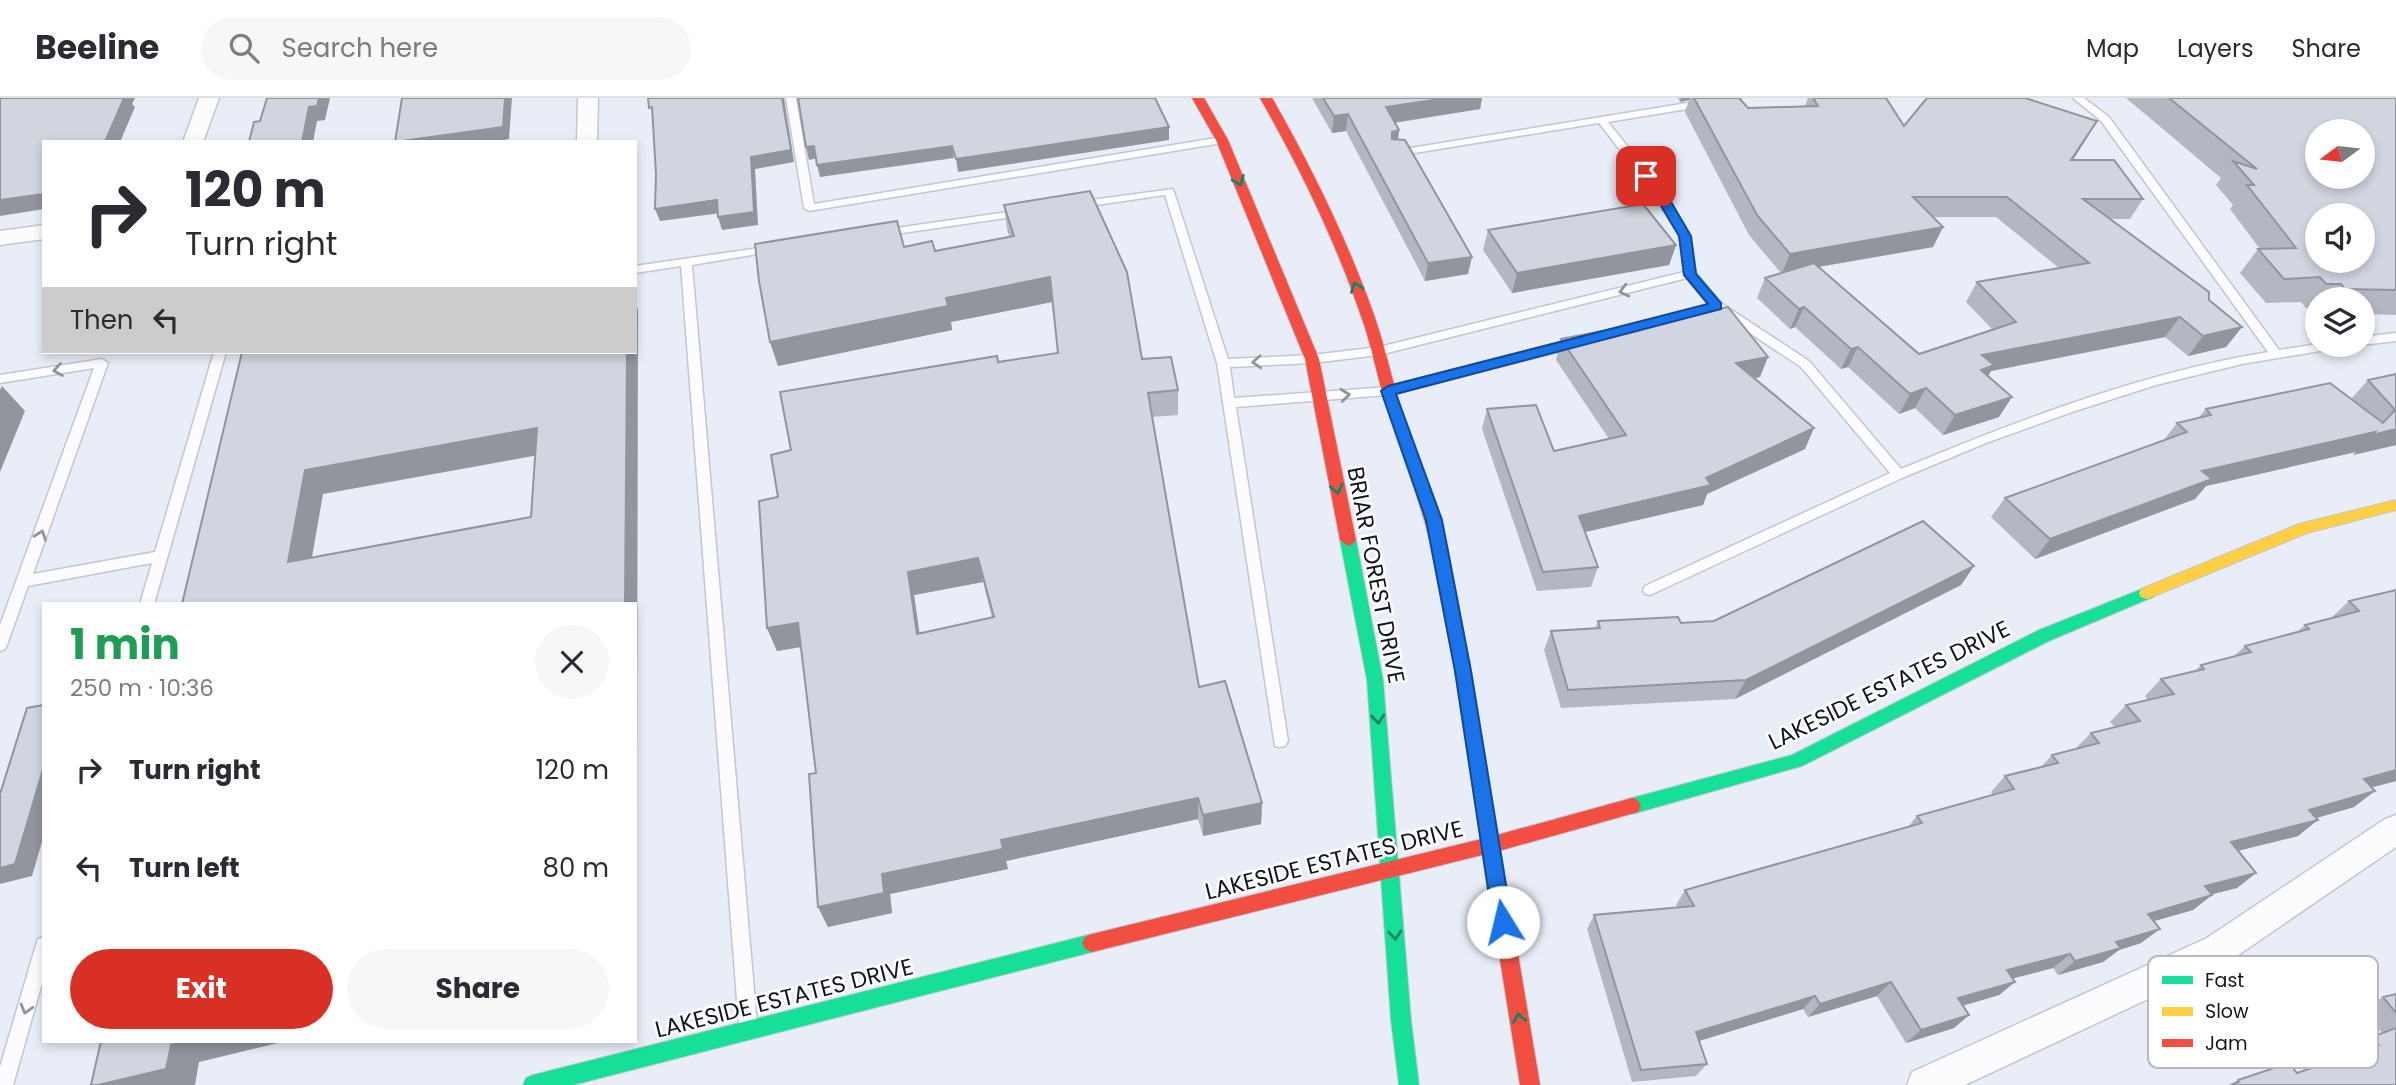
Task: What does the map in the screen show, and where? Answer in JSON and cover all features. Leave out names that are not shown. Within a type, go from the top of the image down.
[{"type":"main road","name":"BRIAR FOREST DRIVE","points":[[1198,98],[1222,140],[1311,359],[1375,680],[1401,1020],[1409,1085]]},
{"type":"main road","points":[[1266,98],[1291,141],[1347,262],[1379,351],[1388,391],[1434,520],[1463,671],[1530,1085]]},
{"type":"main road","name":"LAKESIDE ESTATES DRIVE","points":[[533,1085],[1390,867],[1490,845],[1796,761],[2045,635],[2304,528],[2396,505]]},
{"type":"street","points":[[194,140],[209,98]]},
{"type":"street","points":[[587,140],[588,98]]},
{"type":"street","points":[[0,238],[42,232]]},
{"type":"street","points":[[2206,956],[2219,950],[2396,829]]},
{"type":"street","points":[[1925,1085],[2148,983]]},
{"type":"lane","points":[[791,98],[810,208],[1222,140]]},
{"type":"lane","points":[[1396,153],[1736,98]]},
{"type":"lane","points":[[2078,98],[2105,119],[2274,352]]},
{"type":"lane","points":[[1602,121],[1661,195],[1685,236],[1690,275],[1717,306],[1805,364],[1897,473]]},
{"type":"lane","points":[[1058,207],[1169,191],[1223,363],[1280,741]]},
{"type":"lane","points":[[865,235],[1031,211]]},
{"type":"lane","points":[[637,270],[783,247]]},
{"type":"lane","points":[[686,261],[748,1031]]},
{"type":"lane","points":[[1223,363],[1311,359],[1379,351],[1690,275]]},
{"type":"lane","points":[[1638,327],[1717,306]]},
{"type":"lane","points":[[2375,339],[2396,337]]},
{"type":"lane","points":[[1228,403],[1388,391],[1586,341]]},
{"type":"lane","points":[[1650,590],[1897,473],[2120,390],[2274,352],[2305,348]]},
{"type":"lane","points":[[148,602],[219,354]]},
{"type":"lane","points":[[0,379],[102,363],[0,645]]},
{"type":"lane","points":[[24,581],[161,556]]},
{"type":"lane","points":[[6,1079],[42,953]]},
{"type":"building","points":[[0,98],[124,98],[106,140],[42,140],[42,194],[0,200]]},
{"type":"building","points":[[267,98],[319,98],[317,106],[309,107],[302,140],[250,140],[254,122],[260,121]]},
{"type":"building","points":[[402,98],[505,98],[503,127],[395,140]]},
{"type":"building","points":[[648,98],[782,98],[791,150],[751,157],[754,212],[718,217],[717,200],[655,209],[652,107],[649,108]]},
{"type":"building","points":[[798,98],[1155,98],[1169,127],[956,159],[952,146],[817,165],[814,146],[806,147]]},
{"type":"building","points":[[1323,98],[1447,98],[1386,107],[1399,130],[1392,132],[1392,139],[1405,140],[1472,257],[1428,263],[1348,114],[1334,116]]},
{"type":"building","points":[[1694,98],[1739,98],[1748,108],[1818,106],[1813,98],[1886,98],[1904,126],[1927,98],[2025,98],[2097,121],[2071,160],[2114,160],[2143,199],[2083,199],[2209,292],[2209,300],[2242,327],[2203,336],[2180,317],[1982,355],[1994,365],[1981,370],[2012,397],[1955,415],[1926,388],[1910,394],[1858,347],[1851,349],[1804,307],[1799,309],[1765,278],[1814,263],[1919,354],[2016,322],[1977,282],[2089,263],[2007,197],[1913,197],[1943,227],[1790,254],[1757,215]]},
{"type":"building","points":[[2169,98],[2396,98],[2396,290],[2343,287],[2341,284],[2326,284],[2320,277],[2284,279],[2258,249],[2296,248],[2247,185],[2254,185],[2233,161],[2257,169]]},
{"type":"building","points":[[1090,191],[1127,272],[1142,359],[1171,357],[1178,390],[1148,393],[1199,687],[1225,681],[1262,803],[1203,815],[1198,798],[1001,840],[1003,849],[882,874],[884,893],[818,907],[809,774],[816,773],[798,623],[767,628],[759,501],[778,497],[771,455],[791,450],[780,392],[997,356],[998,362],[1058,353],[1050,277],[946,298],[948,306],[770,342],[755,244],[897,221],[904,247],[932,241],[935,251],[1014,236],[1004,205]],"holes":[[[978,558],[994,617],[917,634],[908,572]]]},
{"type":"building","points":[[1643,204],[1676,245],[1517,273],[1488,230]]},
{"type":"building","points":[[1728,307],[1768,357],[1736,363],[1814,428],[1706,478],[1711,485],[1579,516],[1598,567],[1543,572],[1487,409],[1536,405],[1554,451],[1626,435],[1561,339]]},
{"type":"building","points":[[242,354],[627,354],[625,602],[182,602]],"holes":[[[537,428],[531,517],[288,562],[305,470]]]},
{"type":"building","points":[[2396,374],[2396,429],[2202,471],[2212,479],[2050,539],[2005,498],[2187,432],[2177,423],[2211,415],[2206,409],[2330,383],[2383,423],[2395,410],[2368,380]]},
{"type":"building","points":[[1923,521],[1974,566],[1746,680],[1568,690],[1551,631],[1600,628],[1598,621],[1678,617],[1681,623],[1714,621]]},
{"type":"building","points":[[2396,590],[2396,770],[2364,779],[2375,791],[2309,810],[2318,820],[2231,842],[2256,873],[2205,886],[2212,895],[2148,914],[2160,929],[2116,942],[2121,948],[2075,961],[2070,954],[2007,970],[2015,982],[1958,998],[1969,1015],[1921,1030],[1891,982],[1820,1004],[1815,996],[1696,1032],[1707,1064],[1641,1070],[1594,915],[1694,906],[1685,890],[1922,823],[1917,816],[2014,789],[2005,776],[2058,763],[2052,755],[2099,743],[2091,733],[2140,721],[2126,705],[2174,694],[2161,679],[2204,669],[2201,665],[2251,652],[2245,646],[2309,629],[2305,625],[2359,611],[2349,601]]},
{"type":"building","points":[[42,705],[42,773],[15,864],[0,868],[0,794],[27,708]]},
{"type":"building","points":[[2396,994],[2396,1013],[2383,997]]},
{"type":"building","points":[[2396,1028],[2396,1085],[2231,1085],[2274,1068],[2293,1068],[2297,1073],[2312,1068],[2378,1068],[2378,1035]]},
{"type":"building","points":[[101,1043],[178,1043],[171,1045],[166,1069],[91,1085]]},
{"type":"traffic: fast","points":[[1348,540],[1375,680],[1401,1020],[1409,1085]]},
{"type":"traffic: fast","points":[[1440,550],[1463,671],[1493,859]]},
{"type":"traffic: fast","points":[[1632,806],[1796,761],[2045,635],[2147,593]]},
{"type":"traffic: fast","points":[[533,1085],[1092,943]]},
{"type":"traffic: slow","points":[[2147,593],[2304,528],[2396,505]]},
{"type":"traffic: jam","points":[[1198,98],[1222,140],[1312,359],[1348,540]]},
{"type":"traffic: jam","points":[[1266,98],[1315,190],[1357,285],[1379,351],[1389,393],[1430,510],[1440,550]]},
{"type":"traffic: jam","points":[[1092,943],[1490,845],[1632,806]]},
{"type":"traffic: jam","points":[[1493,859],[1530,1085]]},
{"type":"route","points":[[1503,922],[1463,671],[1434,520],[1388,391],[1717,306],[1690,275],[1685,236],[1661,195],[1646,176]]}]
